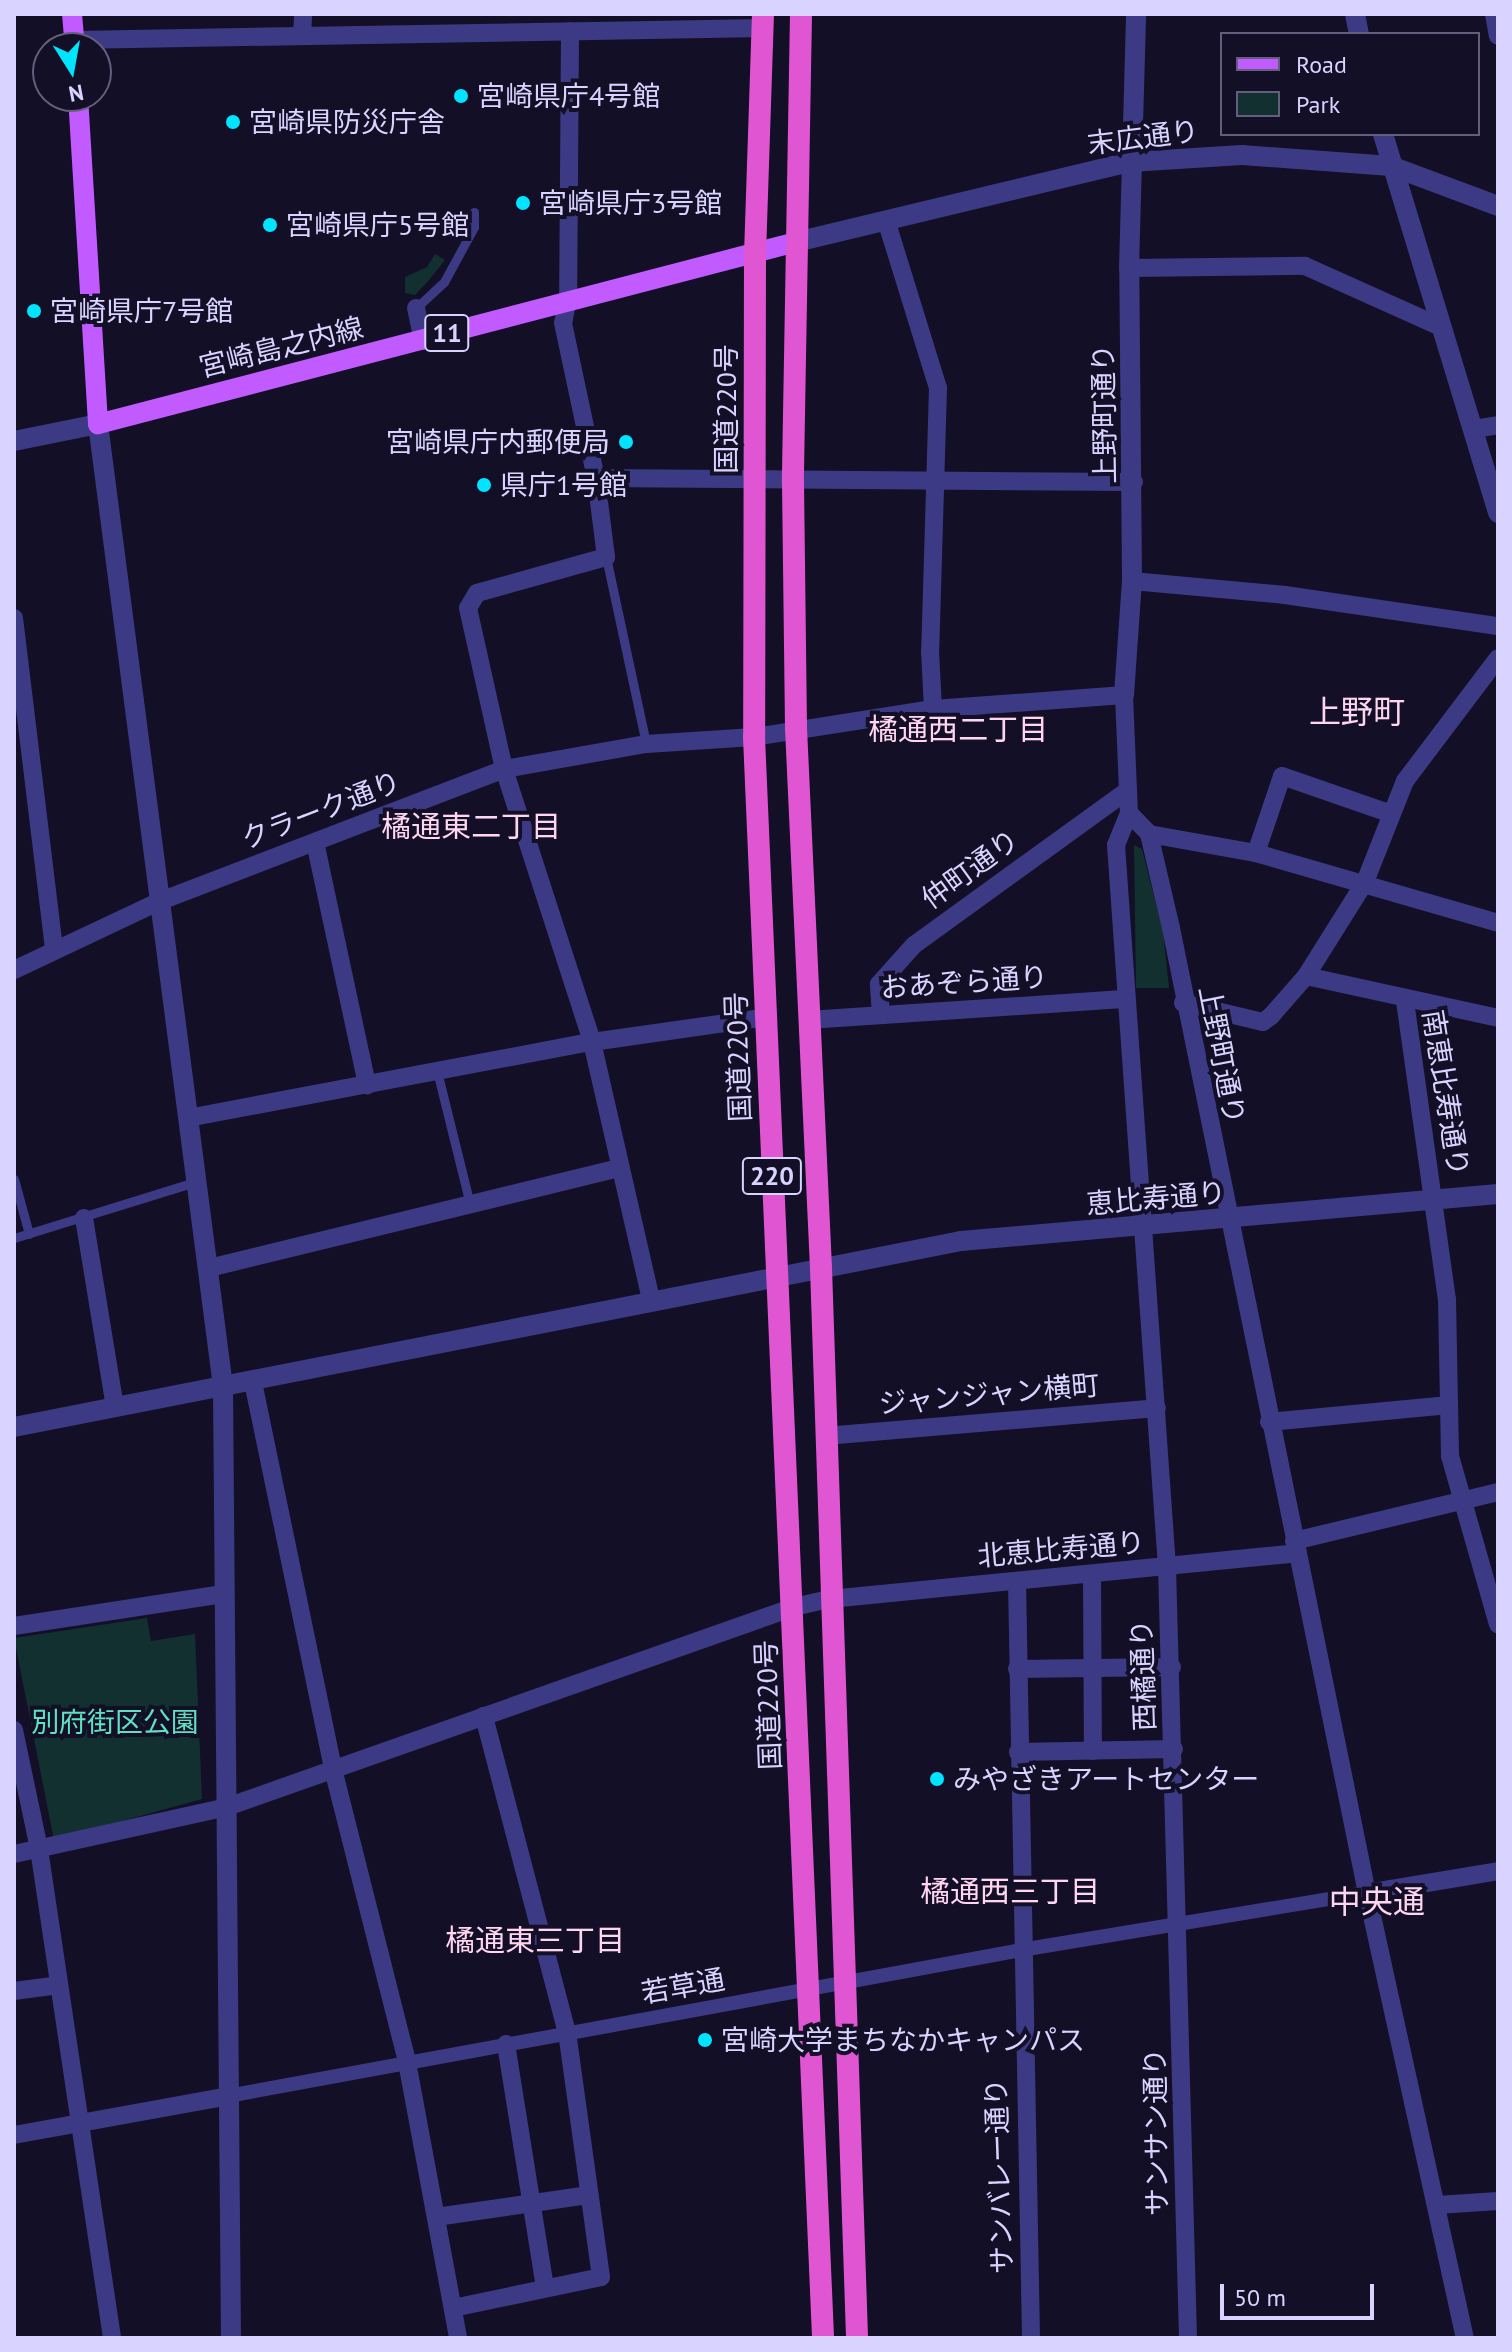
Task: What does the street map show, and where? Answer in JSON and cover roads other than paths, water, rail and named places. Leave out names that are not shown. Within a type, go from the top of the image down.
[{"type":"highway","name":"220","points":[[801,14],[793,482],[796,728],[821,1268],[857,2338]]},
{"type":"highway","name":"国道220号","points":[[763,21],[755,254],[757,476],[754,737],[768,1017],[774,1276],[794,1607],[823,2338]]},
{"type":"main road","points":[[79,112],[98,424]]},
{"type":"main road","name":"宮崎島之内線","points":[[98,424],[423,341],[568,298],[796,242]]},
{"type":"street","points":[[302,36],[303,14]]},
{"type":"street","name":"上野町通り","points":[[1136,14],[1129,268],[1134,482],[1132,581],[1124,695],[1129,813],[1116,845],[1123,999],[1145,1229],[1157,1408]]},
{"type":"street","points":[[1494,14],[1498,36]]},
{"type":"street","points":[[112,43],[570,31],[763,21]]},
{"type":"street","points":[[570,31],[568,298],[563,323],[596,478],[606,557],[477,593],[469,600],[504,769],[592,1042],[651,1300]]},
{"type":"street","points":[[1384,136],[1498,513]]},
{"type":"street","name":"末広通り","points":[[796,242],[1130,162],[1242,155],[1391,166],[1498,206]]},
{"type":"street","points":[[886,220],[938,388],[933,709]]},
{"type":"street","points":[[1129,268],[1305,266],[1441,327]]},
{"type":"street","points":[[416,308],[423,341]]},
{"type":"street","points":[[14,441],[98,424],[223,1387],[222,1594],[231,2338]]},
{"type":"street","points":[[1474,429],[1498,425]]},
{"type":"street","points":[[596,478],[757,476],[793,482],[1134,482]]},
{"type":"street","points":[[1132,581],[1285,595],[1498,626]]},
{"type":"street","points":[[14,618],[54,950]]},
{"type":"street","points":[[1183,1003],[1263,1022],[1306,976],[1365,882],[1389,813],[1405,781],[1498,658]]},
{"type":"street","name":"クラーク通り","points":[[14,970],[158,902],[504,769],[646,744],[754,737],[796,728],[933,709],[1124,695]]},
{"type":"street","points":[[1256,853],[1282,776],[1389,813]]},
{"type":"street","name":"仲町通り","points":[[881,1015],[879,984],[914,945],[1128,790]]},
{"type":"street","points":[[1129,813],[1149,834],[1256,853],[1365,882],[1498,923]]},
{"type":"street","name":"上野町通り","points":[[1149,834],[1367,1893],[1465,2338]]},
{"type":"street","points":[[315,842],[367,1085]]},
{"type":"street","name":"南恵比寿通り","points":[[1306,976],[1405,1001],[1447,1299],[1450,1456],[1459,1501],[1498,1624]]},
{"type":"street","name":"おあぞら通り","points":[[808,1020],[1123,999]]},
{"type":"street","points":[[1405,1001],[1498,1018]]},
{"type":"street","points":[[188,1118],[592,1042],[768,1017]]},
{"type":"street","points":[[209,1268],[620,1168]]},
{"type":"street","name":"恵比寿通り","points":[[14,1427],[961,1241],[1145,1229],[1498,1194]]},
{"type":"street","points":[[84,1218],[115,1407]]},
{"type":"street","points":[[253,1382],[333,1769],[407,2062],[458,2338]]},
{"type":"street","points":[[1269,1422],[1449,1405]]},
{"type":"street","name":"ジャンジャン横町","points":[[825,1436],[1157,1408]]},
{"type":"street","name":"西橘通り","points":[[1157,1408],[1172,1667],[1180,1924]]},
{"type":"street","name":"北恵比寿通り","points":[[14,1854],[224,1808],[794,1607],[830,1599],[1167,1567],[1295,1547],[1498,1492]]},
{"type":"street","points":[[1092,1574],[1093,1751]]},
{"type":"street","name":"サンバレー通り","points":[[1017,1581],[1021,1950],[1031,2338]]},
{"type":"street","points":[[14,1626],[222,1594]]},
{"type":"street","points":[[1017,1669],[1172,1667]]},
{"type":"street","points":[[453,2308],[601,2277],[567,2033],[484,1716]]},
{"type":"street","points":[[14,1730],[39,1849],[112,2338]]},
{"type":"street","points":[[1018,1752],[1174,1749]]},
{"type":"street","points":[[1367,1893],[1498,1871]]},
{"type":"street","name":"若草通","points":[[228,2096],[1021,1950],[1367,1893]]},
{"type":"street","name":"サンサン通り","points":[[1180,1924],[1188,2338]]},
{"type":"street","points":[[14,1991],[59,1985]]},
{"type":"street","points":[[506,2044],[545,2288]]},
{"type":"street","points":[[14,2135],[228,2096]]},
{"type":"street","points":[[436,2217],[589,2195]]},
{"type":"street","points":[[1437,2205],[1498,2201]]},
{"type":"lane","points":[[416,308],[444,282],[474,227],[474,212]]},
{"type":"lane","points":[[606,557],[646,744]]},
{"type":"lane","points":[[437,1071],[470,1204]]},
{"type":"lane","points":[[14,1179],[29,1234]]},
{"type":"lane","points":[[14,1238],[198,1181]]},
{"type":"place","name":"宮崎県庁4号館","points":[[461,96]]},
{"type":"place","name":"宮崎県防災庁舎","points":[[233,122]]},
{"type":"place","name":"宮崎県庁3号館","points":[[523,203]]},
{"type":"place","name":"宮崎県庁5号館","points":[[270,225]]},
{"type":"place","name":"宮崎県庁7号館","points":[[34,311]]},
{"type":"place","name":"宮崎県庁内郵便局","points":[[626,442]]},
{"type":"place","name":"県庁1号館","points":[[484,485]]},
{"type":"place","name":"みやざきアートセンター","points":[[937,1779]]},
{"type":"place","name":"宮崎大学まちなかキャンパス","points":[[705,2040]]},
{"type":"district","name":"上野町","points":[[1357,711]]},
{"type":"district","name":"橘通西二丁目","points":[[958,729]]},
{"type":"district","name":"橘通東二丁目","points":[[471,826]]},
{"type":"district","name":"橘通西三丁目","points":[[1010,1891]]},
{"type":"district","name":"中央通","points":[[1377,1901]]},
{"type":"district","name":"橘通東三丁目","points":[[535,1940]]},
{"type":"park label","name":"別府街区公園","points":[[115,1722]]}]
